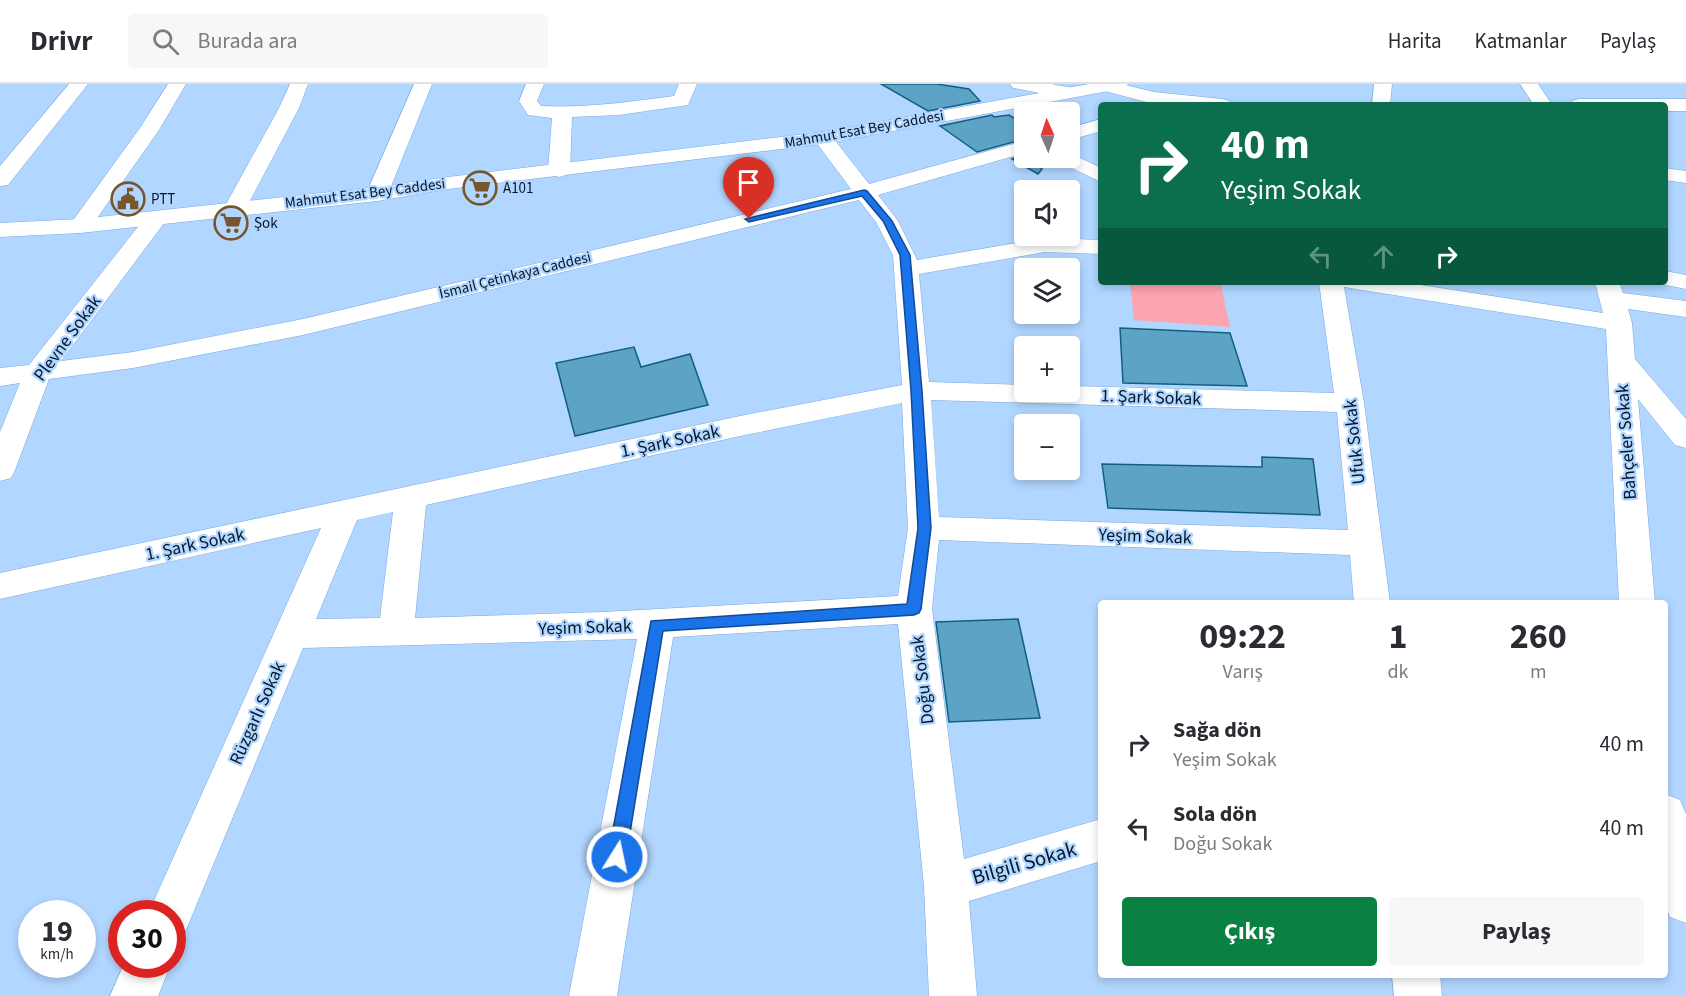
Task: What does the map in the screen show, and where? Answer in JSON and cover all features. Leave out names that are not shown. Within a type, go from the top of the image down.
[{"type":"street","points":[[0,180],[79,84]]},
{"type":"street","points":[[80,226],[150,130],[177,84]]},
{"type":"street","points":[[235,208],[289,108],[299,84]]},
{"type":"street","points":[[377,194],[423,84]]},
{"type":"street","points":[[535,84],[528,102],[535,111],[557,112],[619,109],[681,101],[688,84]]},
{"type":"street","points":[[1019,84],[1066,92]]},
{"type":"street","points":[[1381,102],[1383,84]]},
{"type":"street","points":[[1529,84],[1541,102]]},
{"type":"street","points":[[1113,85],[1152,96],[1199,102]]},
{"type":"street","name":"Mahmut Esat Bey Caddesi","points":[[0,230],[156,219],[235,208],[377,194],[448,183],[823,138],[1113,85]]},
{"type":"street","points":[[1666,89],[1686,104]]},
{"type":"street","points":[[1152,96],[1208,102]]},
{"type":"street","points":[[1668,104],[1686,104]]},
{"type":"street","points":[[557,112],[562,116],[559,171]]},
{"type":"street","points":[[1080,131],[1098,126]]},
{"type":"street","name":"Doğu Sokak","points":[[823,138],[887,221],[905,255],[924,528],[914,609],[946,886],[953,996]]},
{"type":"street","name":"İsmail Çetinkaya Caddesi","points":[[0,377],[133,360],[303,327],[864,192],[1014,150]]},
{"type":"street","points":[[1080,165],[1098,174]]},
{"type":"street","points":[[1668,174],[1686,177]]},
{"type":"street","name":"Plevne Sokak","points":[[0,470],[38,372],[156,219]]},
{"type":"street","points":[[906,269],[1045,245],[1098,247]]},
{"type":"street","points":[[1668,279],[1686,282]]},
{"type":"street","name":"Ufuk Sokak","points":[[1331,285],[1350,403],[1372,600]]},
{"type":"street","points":[[1393,285],[1613,301],[1686,309]]},
{"type":"street","name":"Bahçeler Sokak","points":[[1613,301],[1621,360],[1637,600]]},
{"type":"street","points":[[1621,360],[1686,438]]},
{"type":"street","name":"1. Şark Sokak","points":[[0,586],[916,391],[1350,403]]},
{"type":"street","points":[[396,633],[411,497]]},
{"type":"street","name":"Rüzgarlı Sokak","points":[[176,900],[345,513]]},
{"type":"street","name":"Yeşim Sokak","points":[[924,528],[1365,543]]},
{"type":"street","name":"Yeşim Sokak","points":[[292,634],[657,625],[914,609]]},
{"type":"street","points":[[593,996],[657,625]]},
{"type":"street","points":[[1668,826],[1686,901]]},
{"type":"street","name":"Bilgili Sokak","points":[[946,886],[1098,841]]},
{"type":"street","points":[[134,996],[142,978]]},
{"type":"street","points":[[1416,978],[1418,996]]},
{"type":"shaded area","points":[[1130,285],[1221,285],[1230,327],[1134,320]]},
{"type":"building","points":[[881,84],[937,84],[969,89],[980,101],[928,111]]},
{"type":"building","points":[[992,115],[994,117],[1009,115],[1014,118],[1014,142],[977,152],[940,126]]},
{"type":"building","points":[[1028,168],[1041,168],[1038,174]]},
{"type":"building","points":[[1120,328],[1230,333],[1247,386],[1123,383]]},
{"type":"building","points":[[634,347],[641,367],[690,354],[708,405],[575,436],[556,363]]},
{"type":"building","points":[[1262,457],[1313,459],[1320,515],[1108,508],[1102,464],[1262,467]]},
{"type":"building","points":[[1018,619],[1040,718],[949,722],[936,622]]},
{"type":"place","name":"A101","points":[[480,188]]},
{"type":"place","name":"PTT","points":[[128,199]]},
{"type":"place","name":"Şok","points":[[231,223]]},
{"type":"route","points":[[617,857],[657,625],[914,609],[924,528],[905,255],[887,221],[864,192],[749,219]]}]
